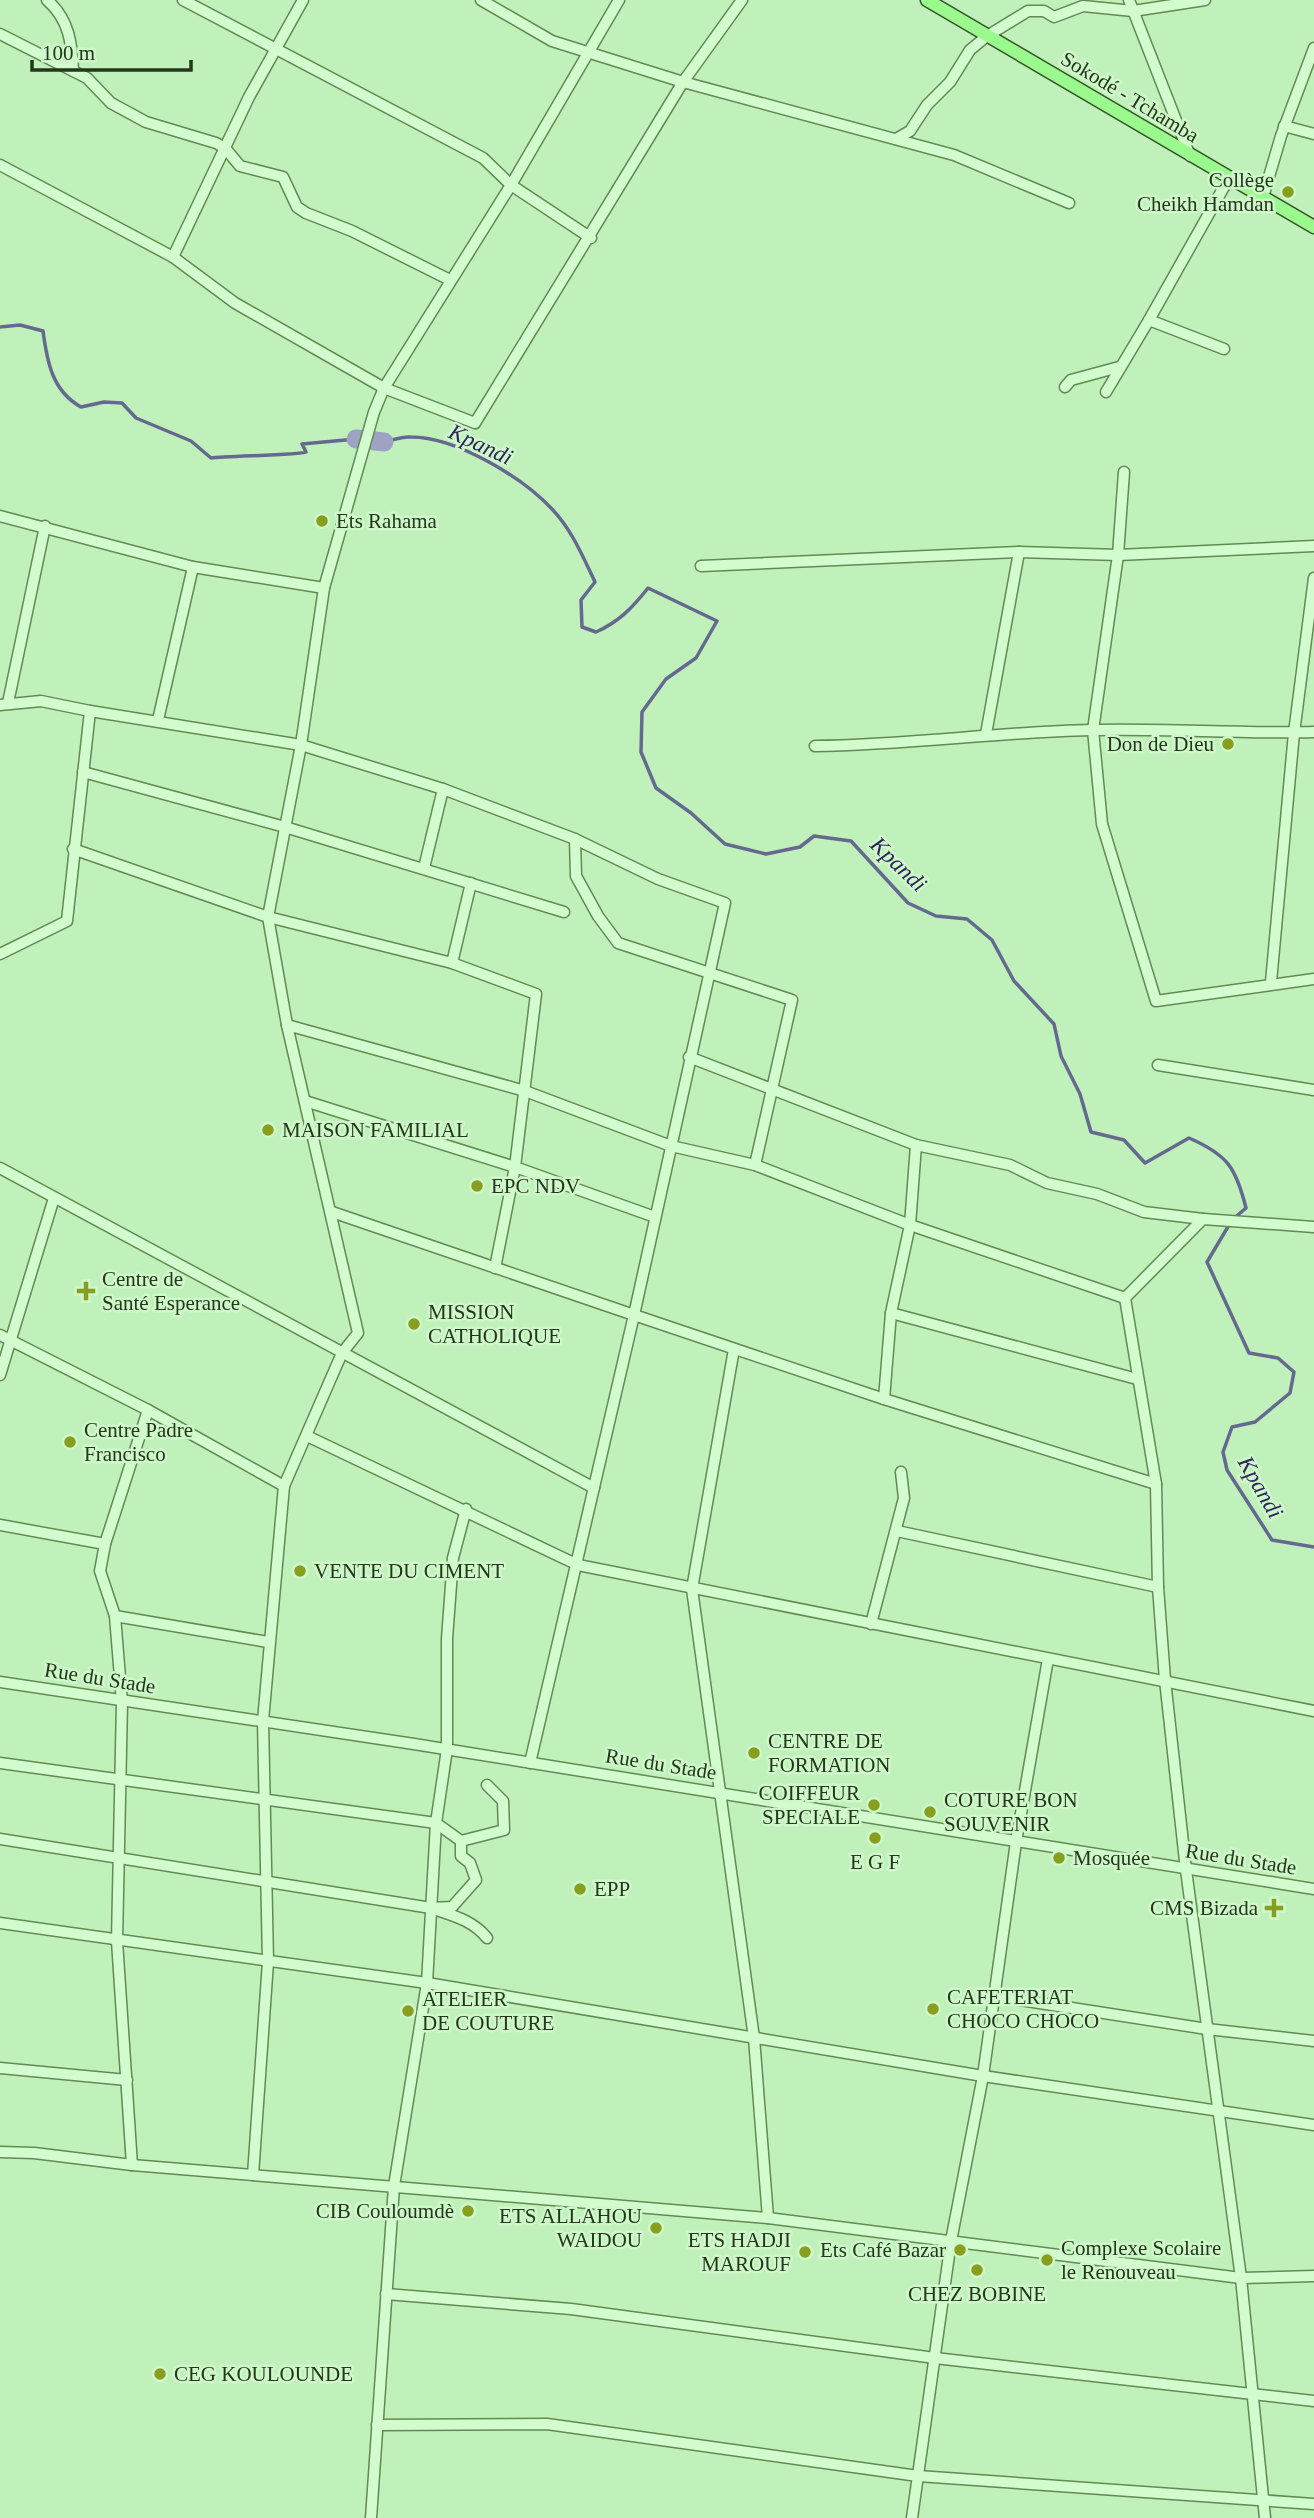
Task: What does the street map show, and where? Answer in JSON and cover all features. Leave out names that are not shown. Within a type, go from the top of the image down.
[{"type":"main road","name":"Sokodé - Tchamba","points":[[927,0],[1314,227]]},
{"type":"street","points":[[47,0],[59,10],[66,23],[71,37],[73,71]]},
{"type":"street","points":[[183,0],[483,158],[511,185],[591,238]]},
{"type":"street","points":[[173,257],[225,148],[303,0]]},
{"type":"street","points":[[481,0],[552,41],[684,82],[954,155],[1069,203]]},
{"type":"street","points":[[253,2175],[268,1962],[262,1801],[263,1721],[284,1486],[342,1353],[358,1333],[287,1025],[268,917],[301,745],[324,587],[374,412],[384,388],[511,185],[619,0]]},
{"type":"street","points":[[0,165],[173,257],[235,303],[384,388],[475,423],[591,238],[684,82],[742,0]]},
{"type":"street","points":[[896,139],[910,131],[927,105],[950,82],[970,50],[987,36],[1028,11],[1044,11],[1054,17],[1083,6],[1205,0]]},
{"type":"street","points":[[1131,5],[1191,156]]},
{"type":"street","points":[[0,34],[87,78],[111,103],[146,122],[225,148],[240,166],[283,177],[297,207],[450,280]]},
{"type":"street","points":[[1263,197],[1284,126],[1314,48]]},
{"type":"street","points":[[1284,126],[1314,134]]},
{"type":"street","points":[[1106,392],[1229,178]]},
{"type":"street","points":[[1149,320],[1224,349]]},
{"type":"street","points":[[1065,387],[1071,380],[1119,367]]},
{"type":"street","points":[[1124,472],[1118,555],[1093,730],[1102,824],[1156,1001],[1271,982],[1314,979]]},
{"type":"street","points":[[0,516],[193,567],[324,587]]},
{"type":"street","points":[[45,526],[4,704],[41,701],[301,745],[443,789],[575,839],[658,878],[725,903],[579,1565],[530,1763]]},
{"type":"street","points":[[701,566],[1019,552],[1118,555],[1314,546]]},
{"type":"street","points":[[986,734],[1019,552]]},
{"type":"street","points":[[158,720],[193,567]]},
{"type":"street","points":[[1271,982],[1294,733],[1314,578]]},
{"type":"street","points":[[0,954],[67,921],[90,711]]},
{"type":"street","points":[[816,746],[890,745],[986,734],[1093,730],[1314,733]]},
{"type":"street","points":[[83,772],[285,827],[564,912]]},
{"type":"street","points":[[424,868],[443,789]]},
{"type":"street","points":[[575,839],[576,876],[598,916],[618,943],[708,975],[792,1000],[755,1165]]},
{"type":"street","points":[[73,849],[268,917],[452,964],[536,994],[515,1167],[495,1268]]},
{"type":"street","points":[[452,964],[471,883]]},
{"type":"street","points":[[287,1025],[525,1091],[671,1146],[755,1165],[910,1225],[1125,1298]]},
{"type":"street","points":[[689,1057],[773,1087],[916,1145],[1010,1165],[1047,1183],[1097,1194],[1144,1212],[1314,1227]]},
{"type":"street","points":[[1158,1065],[1314,1090]]},
{"type":"street","points":[[305,1101],[515,1167],[655,1217]]},
{"type":"street","points":[[884,1399],[891,1313],[910,1225],[916,1145]]},
{"type":"street","points":[[0,1168],[594,1488]]},
{"type":"street","points":[[0,1375],[54,1198]]},
{"type":"street","points":[[332,1212],[884,1399],[1156,1484]]},
{"type":"street","points":[[1125,1298],[1203,1219]]},
{"type":"street","points":[[1125,1298],[1156,1484],[1158,1587],[1185,1870],[1241,2278],[1265,2518]]},
{"type":"street","points":[[891,1313],[1137,1379]]},
{"type":"street","points":[[0,1335],[148,1410],[284,1486]]},
{"type":"street","points":[[734,1349],[692,1589],[754,2038],[768,2218]]},
{"type":"street","points":[[132,2165],[117,1941],[121,1858],[122,1702],[115,1616],[100,1571],[105,1544],[148,1410]]},
{"type":"street","points":[[307,1436],[466,1509],[579,1565],[1314,1711]]},
{"type":"street","points":[[871,1624],[897,1531],[905,1490],[901,1472]]},
{"type":"street","points":[[371,2518],[394,2186],[427,1983],[436,1823],[447,1749],[447,1639],[453,1558],[466,1509]]},
{"type":"street","points":[[0,1525],[105,1544]]},
{"type":"street","points":[[897,1531],[1158,1587]]},
{"type":"street","points":[[115,1616],[268,1643]]},
{"type":"street","points":[[912,2518],[951,2241],[983,2076],[1016,1842],[1048,1659]]},
{"type":"street","name":"Rue du Stade","points":[[0,1682],[447,1749],[1314,1889]]},
{"type":"street","points":[[0,1763],[122,1782],[436,1823],[461,1842]]},
{"type":"street","points":[[461,1842],[504,1830],[503,1801],[487,1785]]},
{"type":"street","points":[[0,1839],[431,1908],[459,1917],[480,1928],[487,1938]]},
{"type":"street","points":[[431,1908],[452,1907],[473,1887],[476,1880],[470,1863],[461,1856],[461,1842]]},
{"type":"street","points":[[0,1923],[427,1983],[983,2076],[1314,2125]]},
{"type":"street","points":[[994,1996],[1207,2029],[1314,2041]]},
{"type":"street","points":[[0,2068],[127,2080]]},
{"type":"street","points":[[0,2152],[768,2218],[1241,2278],[1314,2276]]},
{"type":"street","points":[[386,2294],[571,2309],[935,2358],[1314,2401]]},
{"type":"street","points":[[377,2425],[547,2424],[918,2476],[1314,2504]]},
{"type":"waterway","points":[[0,327],[20,325],[43,331],[49,364],[57,384],[63,393],[81,407],[104,402],[122,403],[136,418],[191,441],[211,458],[301,453],[306,452],[302,444],[356,439]]},
{"type":"waterway","name":"Kpandi","points":[[384,442],[408,437],[429,439],[467,451],[524,484],[552,509],[576,544],[595,582],[581,600],[582,627],[596,632],[612,624],[648,588],[717,621],[696,658],[666,679],[642,712],[641,752],[656,788],[691,813],[725,844],[766,854],[800,847],[814,836],[851,841],[908,903],[936,916],[967,919],[992,940],[1014,981],[1054,1024],[1061,1056],[1080,1094],[1091,1132],[1124,1140],[1145,1163],[1189,1138],[1213,1150],[1228,1164],[1234,1173],[1246,1208],[1232,1220],[1207,1262],[1249,1353],[1278,1358],[1294,1372],[1290,1393],[1255,1422],[1232,1427],[1223,1452],[1227,1470],[1272,1540],[1314,1547]]},
{"type":"waterway","points":[[356,439],[384,442]]},
{"type":"place","name":"Collège Cheikh Hamdan","points":[[1288,192]]},
{"type":"place","name":"Ets Rahama","points":[[322,521]]},
{"type":"place","name":"Don de Dieu","points":[[1228,744]]},
{"type":"place","name":"MAISON FAMILIAL","points":[[268,1130]]},
{"type":"place","name":"EPC NDV","points":[[477,1186]]},
{"type":"place","name":"Centre de Santé Esperance","points":[[86,1291]]},
{"type":"place","name":"MISSION CATHOLIQUE","points":[[414,1324]]},
{"type":"place","name":"Centre Padre Francisco","points":[[70,1442]]},
{"type":"place","name":"VENTE DU CIMENT","points":[[300,1571]]},
{"type":"place","name":"CENTRE DE FORMATION","points":[[754,1753]]},
{"type":"place","name":"COIFFEUR SPECIALE","points":[[874,1805]]},
{"type":"place","name":"COTURE BON SOUVENIR","points":[[930,1812]]},
{"type":"place","name":"E G F","points":[[875,1838]]},
{"type":"place","name":"Mosquée","points":[[1059,1858]]},
{"type":"place","name":"EPP","points":[[580,1889]]},
{"type":"place","name":"CMS Bizada","points":[[1274,1908]]},
{"type":"place","name":"CAFETERIAT CHOCO CHOCO","points":[[933,2009]]},
{"type":"place","name":"ATELIER DE COUTURE","points":[[408,2011]]},
{"type":"place","name":"CIB Couloumdè","points":[[468,2211]]},
{"type":"place","name":"ETS ALLAHOU WAIDOU","points":[[656,2228]]},
{"type":"place","name":"Ets Café Bazar","points":[[960,2250]]},
{"type":"place","name":"ETS HADJI MAROUF","points":[[805,2252]]},
{"type":"place","name":"Complexe Scolaire le Renouveau","points":[[1047,2260]]},
{"type":"place","name":"CHEZ BOBINE","points":[[977,2270]]},
{"type":"place","name":"CEG KOULOUNDE","points":[[160,2374]]}]
